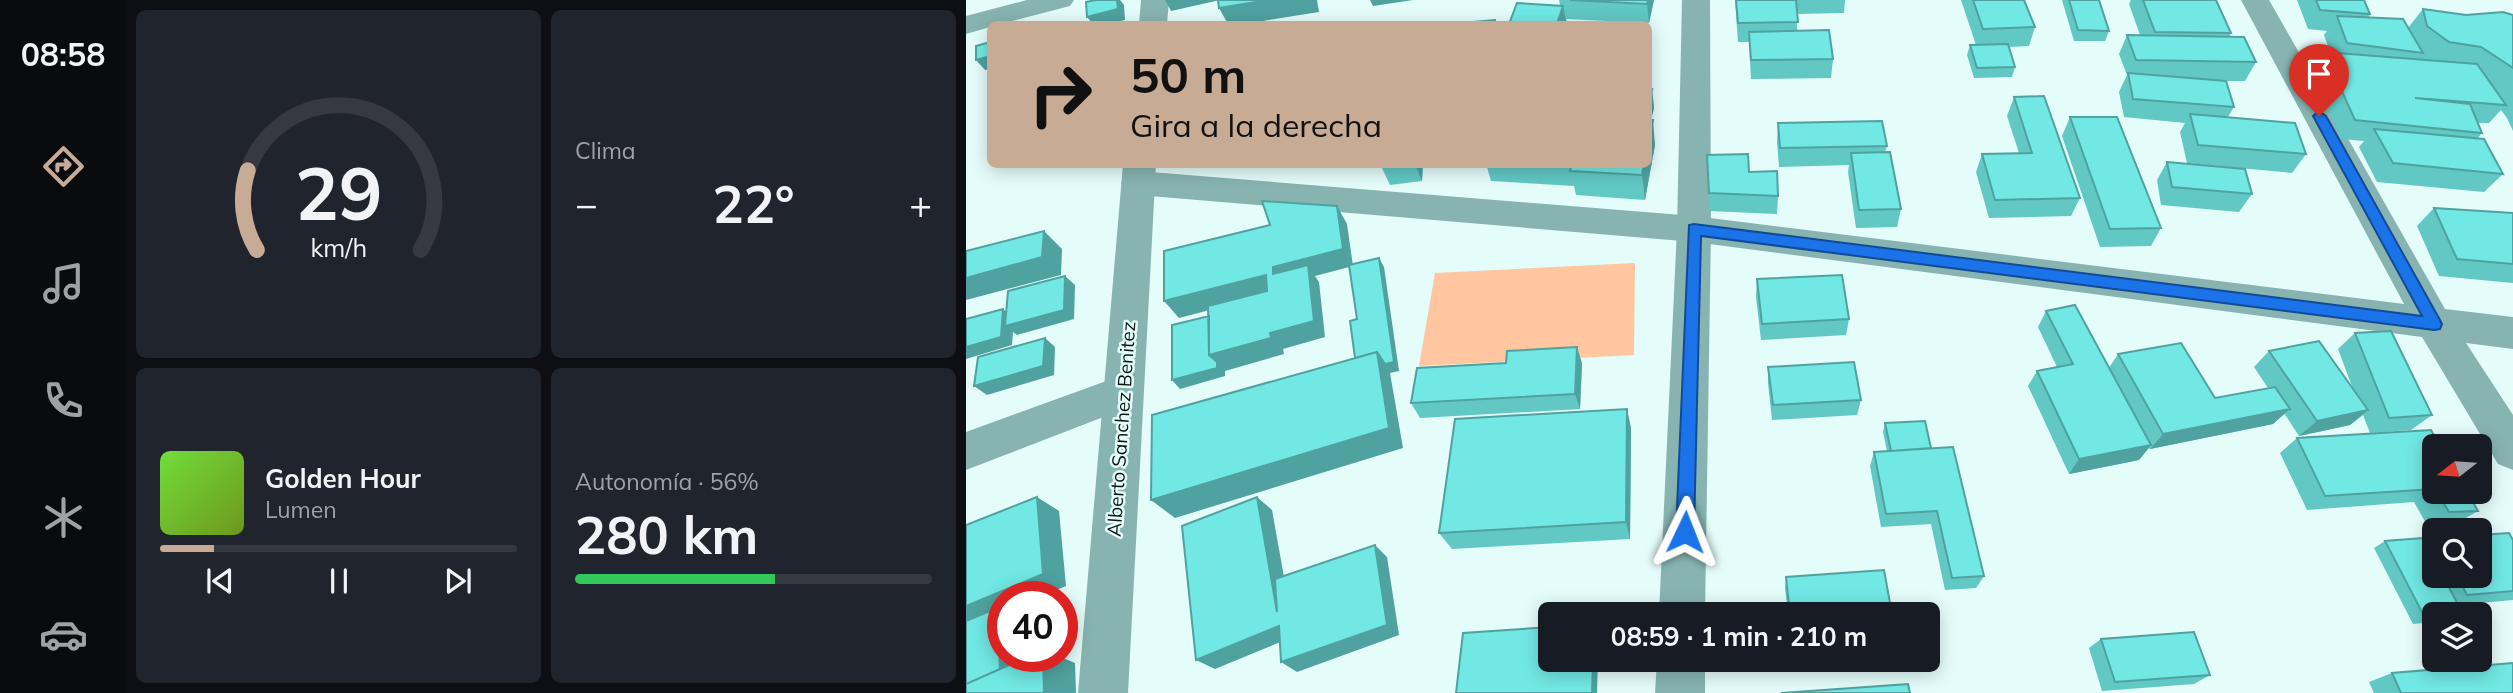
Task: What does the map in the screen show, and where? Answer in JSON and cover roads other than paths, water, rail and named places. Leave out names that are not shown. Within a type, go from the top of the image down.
[{"type":"street","points":[[966,25],[1060,0]]},
{"type":"street","points":[[1153,21],[1155,0]]},
{"type":"street","points":[[1682,602],[1694,229],[1696,0]]},
{"type":"street","points":[[2255,0],[2434,324],[2513,451]]},
{"type":"street","points":[[1139,174],[1694,229],[2513,333]]},
{"type":"street","name":"Alberto Sanchez Benitez","points":[[1103,693],[1139,174]]},
{"type":"street","points":[[966,451],[1123,391]]},
{"type":"street","points":[[1680,693],[1681,672]]}]
